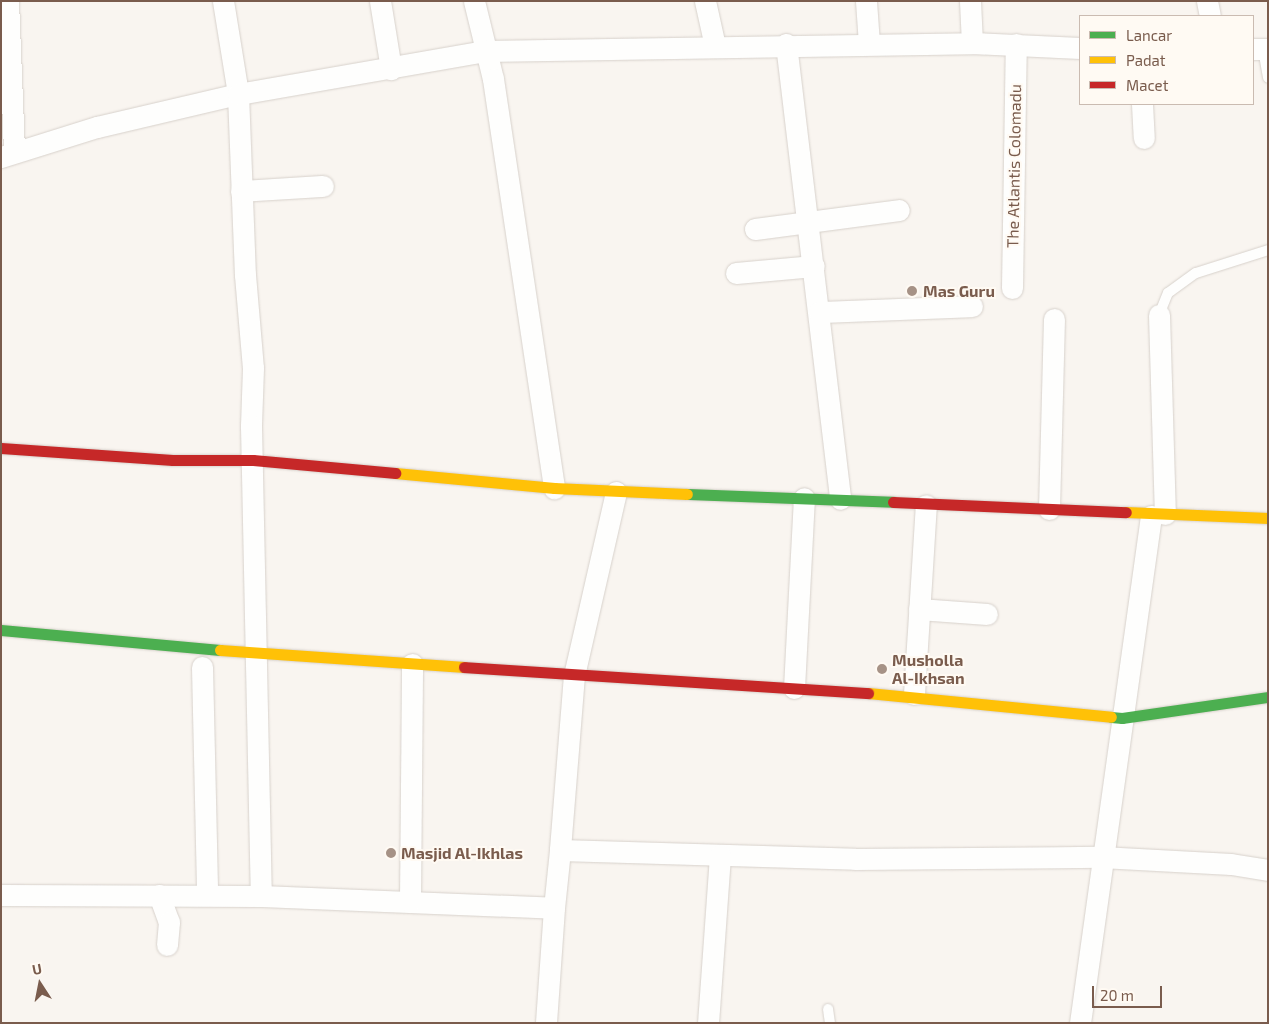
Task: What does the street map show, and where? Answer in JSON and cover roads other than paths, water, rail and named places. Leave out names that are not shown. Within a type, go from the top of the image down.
[{"type":"street","points":[[8,1],[7,154],[97,127],[238,94],[391,69],[484,51],[786,44],[972,43],[1079,48]]},
{"type":"street","points":[[223,1],[238,94],[240,191],[253,368],[261,896]]},
{"type":"street","points":[[380,1],[391,69]]},
{"type":"street","points":[[474,1],[484,51],[493,79],[554,488]]},
{"type":"street","points":[[705,1],[715,46]]},
{"type":"street","points":[[866,1],[869,44]]},
{"type":"street","points":[[970,1],[972,43]]},
{"type":"street","points":[[1207,1],[1210,15]]},
{"type":"street","points":[[786,44],[814,266],[840,499]]},
{"type":"street","name":"The Atlantis Colomadu","points":[[1012,288],[1016,44]]},
{"type":"street","points":[[1142,105],[1144,138]]},
{"type":"street","points":[[240,191],[323,186]]},
{"type":"street","points":[[755,229],[808,224],[899,210]]},
{"type":"street","points":[[736,273],[814,266]]},
{"type":"street","points":[[819,312],[972,306]]},
{"type":"street","points":[[1080,1023],[1101,857],[1122,718],[1158,515],[1159,315]]},
{"type":"street","points":[[1048,509],[1054,319]]},
{"type":"street","points":[[1,448],[174,460],[253,460],[616,492],[840,499],[1158,515],[1268,518]]},
{"type":"street","points":[[546,1023],[574,675],[616,492]]},
{"type":"street","points":[[794,688],[804,498]]},
{"type":"street","points":[[914,695],[926,504]]},
{"type":"street","points":[[919,609],[987,614]]},
{"type":"street","points":[[1,630],[258,653],[412,664],[914,695],[1122,718],[1268,698]]},
{"type":"street","points":[[410,901],[412,664]]},
{"type":"street","points":[[202,667],[207,895]]},
{"type":"street","points":[[560,850],[855,858],[1101,857],[1232,864],[1268,870]]},
{"type":"street","points":[[708,1023],[720,854]]},
{"type":"street","points":[[1,894],[261,896],[554,908]]},
{"type":"street","points":[[159,895],[170,922],[167,945]]},
{"type":"lane","points":[[1261,49],[1268,78]]},
{"type":"lane","points":[[1159,315],[1168,293],[1190,277],[1268,250]]},
{"type":"lane","points":[[828,1009],[830,1023]]},
{"type":"place","name":"Mas Guru","points":[[912,291]]},
{"type":"place","name":"Musholla Al-Ikhsan","points":[[882,669]]},
{"type":"place","name":"Masjid Al-Ikhlas","points":[[391,853]]}]
